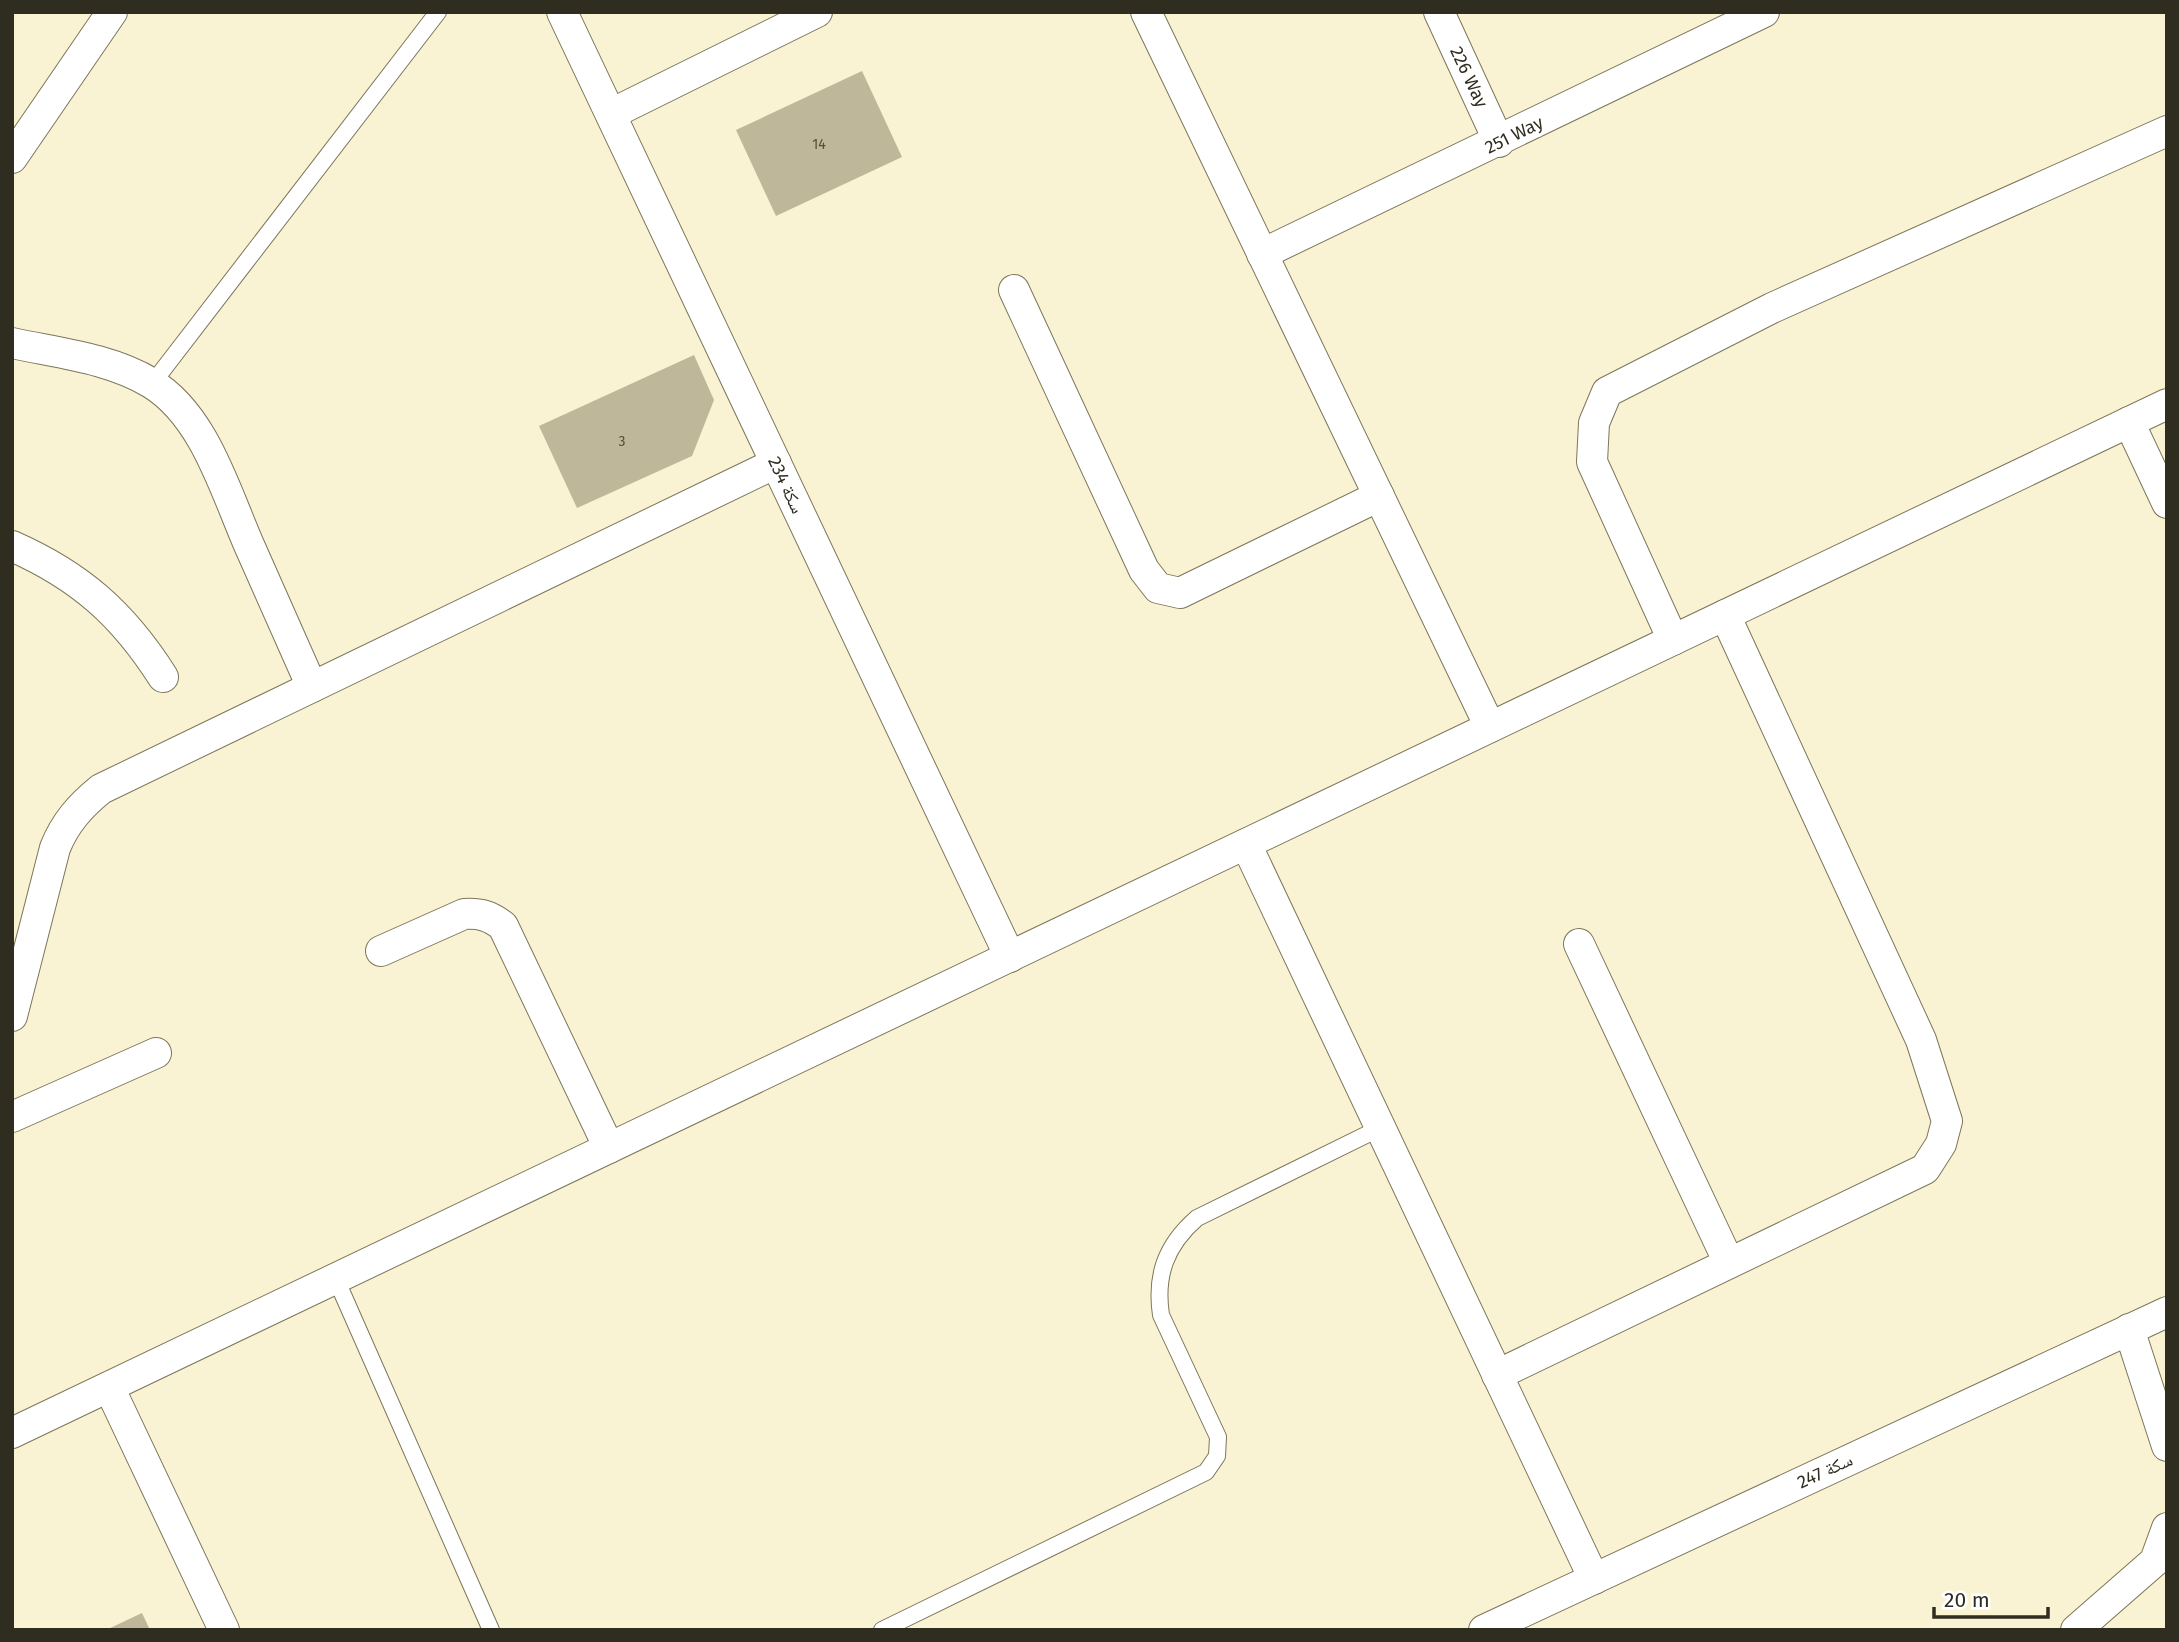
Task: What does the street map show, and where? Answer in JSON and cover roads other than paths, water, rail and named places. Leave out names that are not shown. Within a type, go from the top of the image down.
[{"type":"street","points":[[12,158],[112,12]]},
{"type":"street","name":"سكة 234","points":[[562,12],[1010,957]]},
{"type":"street","points":[[611,114],[817,12]]},
{"type":"street","points":[[1146,12],[1490,727]]},
{"type":"street","name":"226 Way","points":[[1439,12],[1499,142]]},
{"type":"street","name":"251 Way","points":[[1262,254],[1765,12]]},
{"type":"street","points":[[1673,640],[1592,462],[1594,423],[1607,392],[1772,308],[2167,131]]},
{"type":"street","points":[[1014,290],[1144,570],[1158,589],[1180,593],[1379,496]]},
{"type":"street","points":[[12,342],[132,373],[152,384],[185,413],[198,431],[312,687]]},
{"type":"street","points":[[12,1433],[2167,404]]},
{"type":"street","points":[[2129,422],[2167,503]]},
{"type":"street","points":[[12,1016],[55,848],[62,830],[86,801],[118,780],[776,463]]},
{"type":"street","points":[[12,546],[52,565],[99,598],[124,621],[163,677]]},
{"type":"street","points":[[1497,1375],[1925,1169],[1941,1144],[1947,1121],[1920,1040],[1726,615]]},
{"type":"street","points":[[1245,844],[1594,1579]]},
{"type":"street","points":[[381,951],[464,914],[478,913],[491,917],[503,926],[608,1148]]},
{"type":"street","points":[[1579,944],[1729,1263]]},
{"type":"street","points":[[12,1117],[156,1053]]},
{"type":"street","name":"سكة 247","points":[[1484,1630],[2167,1312]]},
{"type":"street","points":[[2129,1329],[2167,1446]]},
{"type":"street","points":[[109,1387],[224,1630]]},
{"type":"street","points":[[2076,1630],[2155,1561],[2167,1528]]},
{"type":"lane","points":[[152,384],[438,12]]},
{"type":"lane","points":[[882,1630],[1206,1472],[1217,1456],[1218,1437],[1168,1332],[1158,1297],[1159,1278],[1172,1245],[1183,1230],[1205,1214],[1380,1128]]},
{"type":"lane","points":[[336,1279],[491,1630]]}]
